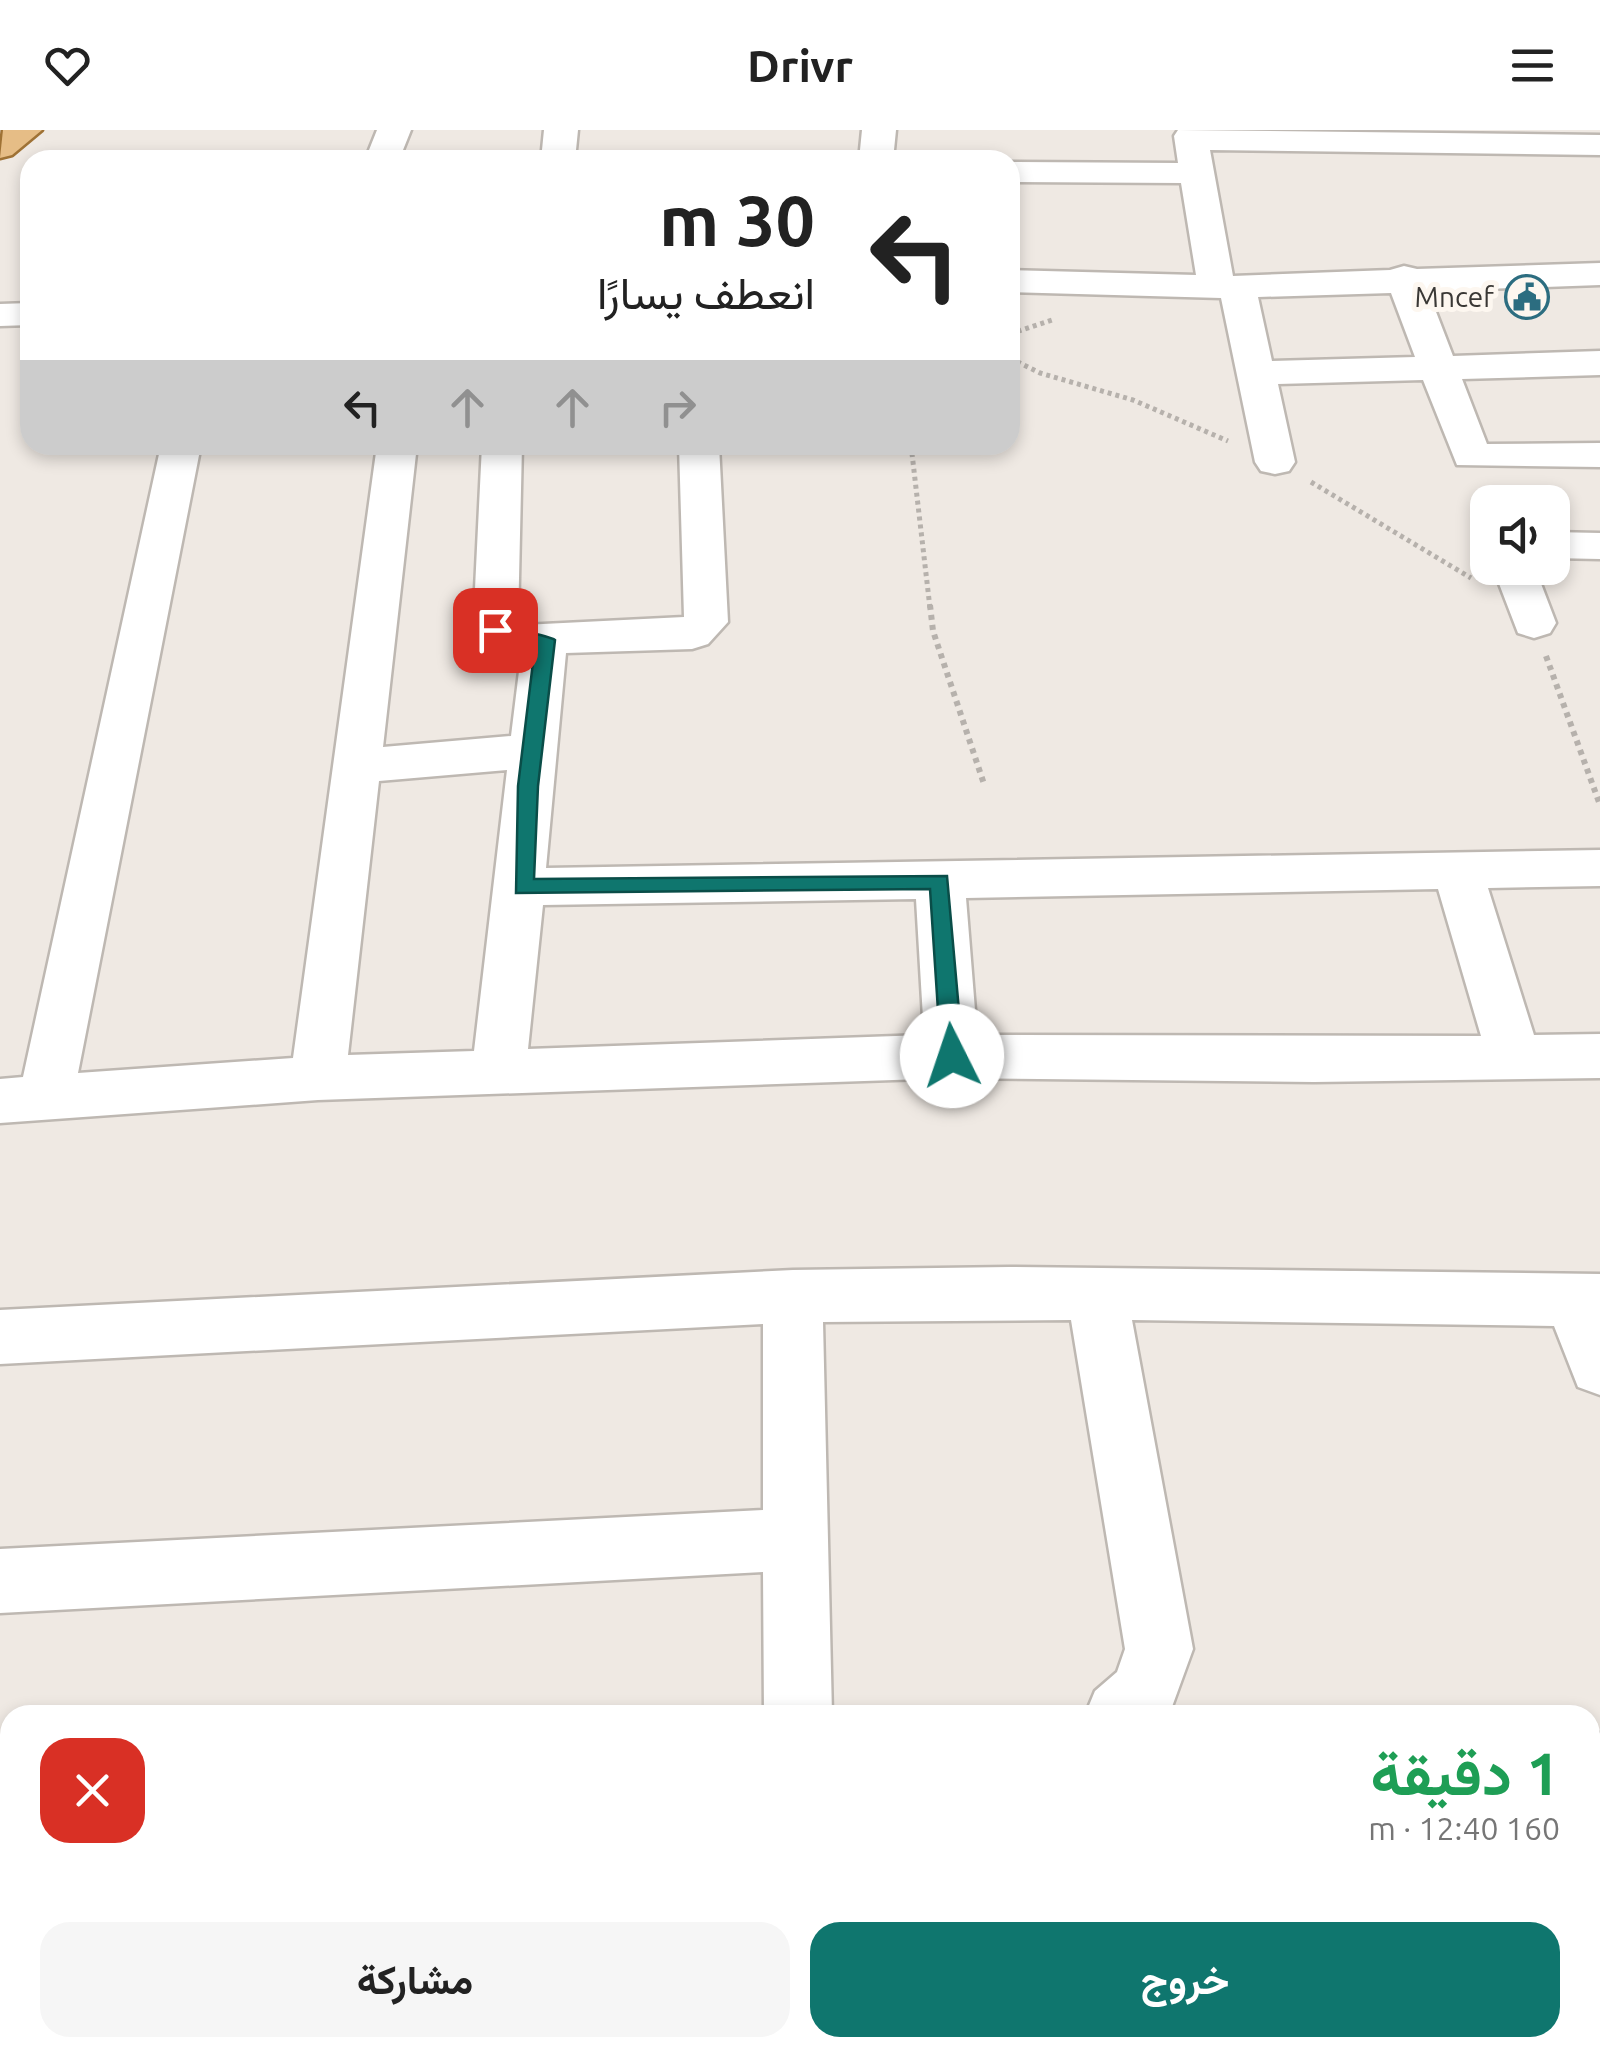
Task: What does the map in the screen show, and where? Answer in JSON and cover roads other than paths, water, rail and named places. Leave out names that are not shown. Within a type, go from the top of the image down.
[{"type":"main road","points":[[0,148],[25,130]]},
{"type":"street","points":[[1020,171],[1194,148],[1353,136],[1600,143],[1595,130]]},
{"type":"street","points":[[1194,148],[1227,286],[1256,373],[1275,462]]},
{"type":"street","points":[[1020,281],[1227,286],[1404,277],[1600,274]]},
{"type":"street","points":[[1404,277],[1434,367],[1482,485]]},
{"type":"street","points":[[1256,373],[1600,362]]},
{"type":"street","points":[[179,455],[23,1098],[318,1078],[952,1056],[1314,1060],[1600,1056]]},
{"type":"street","points":[[318,1078],[396,455]]},
{"type":"street","points":[[502,455],[495,630],[517,640],[692,634],[701,630],[706,622],[699,455]]},
{"type":"street","points":[[1470,456],[1600,455]]},
{"type":"street","points":[[1570,545],[1600,546]]},
{"type":"street","points":[[1520,585],[1534,624]]},
{"type":"street","points":[[498,1072],[523,887],[532,751],[545,640]]},
{"type":"street","points":[[357,766],[532,751]]},
{"type":"street","points":[[523,887],[1600,868]]},
{"type":"street","points":[[1458,869],[1514,1056]]},
{"type":"street","points":[[940,882],[952,1056]]},
{"type":"street","points":[[1097,1294],[1158,1648],[1151,1680],[1135,1705]]},
{"type":"street","points":[[0,1337],[793,1296],[1097,1294],[1587,1300],[1600,1368]]},
{"type":"street","points":[[793,1296],[798,1705]]},
{"type":"street","points":[[0,1581],[794,1539]]},
{"type":"place","name":"Mncef","points":[[1527,297]]}]
